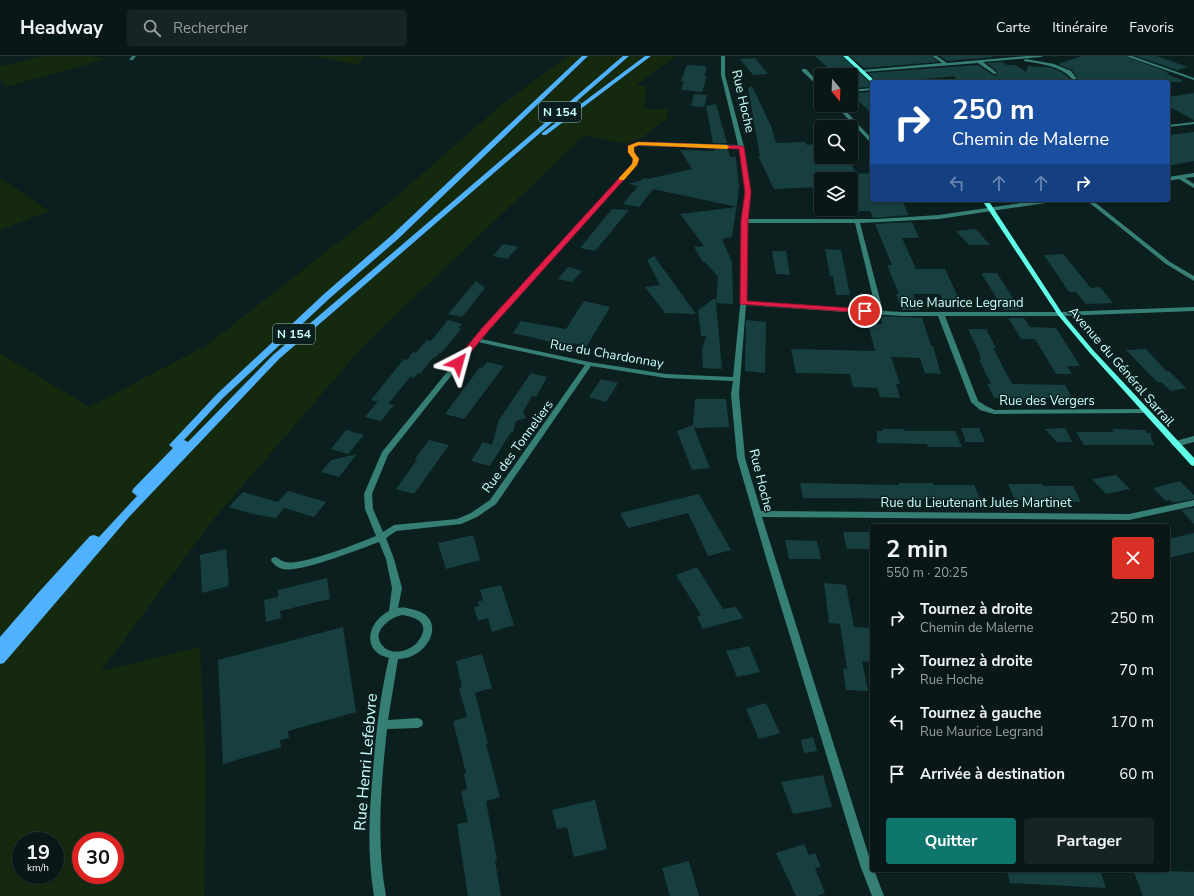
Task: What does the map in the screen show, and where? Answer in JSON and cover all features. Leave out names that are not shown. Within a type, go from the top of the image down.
[{"type":"main road","points":[[154,473],[163,457],[220,396],[327,296],[395,237],[585,56]]},
{"type":"main road","name":"N 154","points":[[0,646],[42,596],[154,473],[243,382],[308,322],[479,175],[621,56]]},
{"type":"main road","name":"N 154","points":[[0,659],[125,514],[276,357],[626,56]]},
{"type":"main road","points":[[494,168],[517,155],[648,56]]},
{"type":"street","name":"Rue Hoche","points":[[723,56],[723,75],[741,147],[748,192],[744,221],[743,303],[735,394],[741,458],[866,865],[878,896]]},
{"type":"street","points":[[845,56],[872,80]]},
{"type":"street","points":[[934,56],[946,64]]},
{"type":"street","points":[[863,72],[1011,57],[1041,56]]},
{"type":"street","points":[[1128,56],[1194,79]]},
{"type":"street","points":[[1011,57],[1052,65],[1069,72],[1075,80]]},
{"type":"street","points":[[979,61],[994,73]]},
{"type":"street","points":[[804,70],[814,81]]},
{"type":"street","points":[[858,90],[870,89]]},
{"type":"street","points":[[844,112],[870,140]]},
{"type":"street","points":[[1170,126],[1194,122]]},
{"type":"street","points":[[393,613],[397,588],[390,559],[369,509],[368,494],[385,454],[476,340],[635,164],[636,159],[631,152],[631,146],[638,144],[650,144],[741,147]]},
{"type":"street","points":[[1170,179],[1194,174]]},
{"type":"street","points":[[1180,177],[1194,186]]},
{"type":"street","name":"Avenue du Général Sarrail","points":[[986,202],[1060,314],[1091,351],[1194,463]]},
{"type":"street","points":[[744,221],[857,221],[939,217],[1040,202]]},
{"type":"street","points":[[1092,202],[1168,263],[1194,279]]},
{"type":"street","points":[[857,221],[880,312]]},
{"type":"street","name":"Rue Maurice Legrand","points":[[743,303],[880,312],[941,314],[1060,314],[1194,309]]},
{"type":"street","name":"Rue des Vergers","points":[[941,314],[975,402],[982,408],[994,412],[1145,411]]},
{"type":"street","name":"Rue du Chardonnay","points":[[476,340],[589,364],[666,376],[736,379]]},
{"type":"street","name":"Rue des Tonneliers","points":[[275,560],[284,566],[301,565],[380,538],[394,528],[458,522],[474,515],[493,502],[506,486],[589,364]]},
{"type":"street","points":[[1175,444],[1194,439]]},
{"type":"street","name":"Rue du Lieutenant Jules Martinet","points":[[757,514],[1129,517],[1194,503]]},
{"type":"street","points":[[402,611],[418,613],[424,618],[429,627],[428,637],[416,650],[405,655],[394,656],[385,653],[377,647],[374,635],[379,623],[393,613],[402,611]]},
{"type":"street","name":"Rue Henri Lefebvre","points":[[380,896],[373,823],[386,691],[394,656]]},
{"type":"street","points":[[382,725],[418,723]]},
{"type":"green space","points":[[43,56],[91,56],[106,59],[6,87],[0,79],[0,66]]},
{"type":"green space","points":[[312,56],[364,56],[358,65]]},
{"type":"green space","points":[[568,56],[676,56],[636,85],[646,87],[644,109],[667,109],[668,117],[642,138],[626,144],[585,135],[365,344],[212,521],[101,671],[200,647],[206,772],[204,896],[0,896],[0,353],[89,407],[207,345],[391,201],[500,106]]},
{"type":"green space","points":[[0,178],[49,211],[0,230]]},
{"type":"building","points":[[815,56],[842,56],[855,68],[828,68]]},
{"type":"building","points":[[850,56],[931,56],[938,62],[864,68]]},
{"type":"building","points":[[940,56],[992,56],[994,57],[947,61]]},
{"type":"building","points":[[1082,56],[1125,56],[1170,73],[1166,74],[1182,80],[1182,82],[1170,82],[1170,80],[1079,80],[1072,70],[1058,64]]},
{"type":"building","points":[[1136,56],[1156,56],[1188,67],[1177,70]]},
{"type":"building","points":[[755,58],[768,74],[753,75],[740,59]]},
{"type":"building","points":[[1002,62],[1007,65],[1015,65],[1026,72],[1028,66],[1052,68],[1063,73],[1071,80],[956,80],[955,76],[915,80],[875,80],[869,73],[978,65],[996,76],[997,71],[987,63]]},
{"type":"building","points":[[687,65],[705,66],[705,68],[707,68],[704,76],[707,76],[702,92],[681,90],[684,81],[681,81]]},
{"type":"building","points":[[858,71],[870,82],[870,87],[858,88]]},
{"type":"building","points":[[752,86],[771,126],[776,143],[805,142],[807,145],[814,144],[814,164],[851,164],[856,172],[814,172],[814,187],[774,189],[758,156],[760,156],[748,88]]},
{"type":"building","points":[[870,92],[870,112],[859,101],[858,93]]},
{"type":"building","points":[[1194,93],[1194,120],[1170,107],[1170,97]]},
{"type":"building","points":[[694,94],[707,95],[704,107],[691,106]]},
{"type":"building","points":[[716,104],[727,143],[713,143],[706,106]]},
{"type":"building","points":[[1194,132],[1194,161],[1170,166],[1170,135]]},
{"type":"building","points":[[714,149],[728,149],[730,157],[736,157],[739,186],[737,207],[653,189],[639,207],[623,204],[638,186],[628,184],[644,178],[648,179],[692,169],[680,150],[715,151]]},
{"type":"building","points":[[870,173],[870,202],[902,202],[909,215],[873,218],[870,211],[858,211],[858,174]]},
{"type":"building","points":[[736,207],[732,237],[722,239],[732,262],[733,304],[716,303],[718,277],[705,262],[703,262],[694,247],[704,246],[680,214]]},
{"type":"building","points":[[612,209],[629,210],[595,251],[580,248]]},
{"type":"building","points":[[912,222],[919,238],[902,238],[916,269],[945,269],[960,301],[943,301],[940,294],[913,294],[920,310],[902,310],[896,294],[899,294],[887,265],[892,265],[875,224]]},
{"type":"building","points":[[976,229],[990,245],[969,245],[956,231]]},
{"type":"building","points":[[503,244],[518,247],[507,259],[493,256]]},
{"type":"building","points":[[825,249],[841,250],[850,295],[836,295],[833,276],[830,276]]},
{"type":"building","points":[[772,251],[786,251],[790,275],[776,274]]},
{"type":"building","points":[[1063,254],[1091,288],[1100,287],[1113,303],[1086,304],[1076,292],[1069,292],[1044,255]]},
{"type":"building","points":[[654,256],[696,314],[665,313],[645,287],[660,285],[647,260]]},
{"type":"building","points":[[568,267],[582,271],[572,282],[558,279]]},
{"type":"building","points":[[981,273],[997,273],[1020,310],[1004,310]]},
{"type":"building","points":[[476,281],[485,288],[462,317],[448,314]]},
{"type":"building","points":[[715,298],[722,369],[703,368],[702,350],[706,336],[701,336],[698,310]]},
{"type":"building","points":[[584,301],[610,307],[587,346],[573,343],[573,345],[565,343],[564,345],[513,333],[521,321],[566,329]]},
{"type":"building","points":[[880,316],[922,318],[931,346],[933,346],[941,374],[925,373],[920,358],[891,357],[900,384],[896,384],[900,398],[880,397],[877,388],[853,387],[850,374],[796,373],[791,349],[875,351],[868,324],[882,324]]},
{"type":"building","points":[[1008,318],[1024,318],[1030,327],[1056,328],[1080,366],[1067,366],[1072,374],[1056,374],[1035,339],[1021,339]]},
{"type":"building","points":[[448,320],[462,324],[459,328],[461,329],[441,353],[434,357],[420,374],[418,373],[414,378],[410,377],[388,404],[371,400],[404,359],[407,360],[413,352],[416,353],[427,340],[431,341]]},
{"type":"building","points":[[746,320],[766,322],[765,373],[745,371]]},
{"type":"building","points":[[968,329],[986,329],[996,348],[993,348],[1012,384],[1065,385],[1072,398],[994,398],[987,384],[991,384],[979,360],[981,360],[980,355]]},
{"type":"building","points":[[1146,349],[1166,371],[1169,371],[1186,388],[1171,391],[1161,382],[1157,382],[1126,350]]},
{"type":"building","points":[[487,362],[504,366],[464,419],[445,414],[480,367],[482,368]]},
{"type":"building","points":[[531,373],[547,377],[536,397],[532,396],[523,412],[526,418],[516,421],[513,433],[511,432],[490,466],[471,461],[483,442],[492,445],[499,420]]},
{"type":"building","points":[[601,379],[618,383],[606,402],[589,397]]},
{"type":"building","points":[[695,399],[726,399],[729,427],[694,428],[710,468],[692,470],[677,431],[693,425]]},
{"type":"building","points":[[378,401],[394,405],[381,421],[365,417]]},
{"type":"building","points":[[961,428],[979,428],[985,442],[966,442]]},
{"type":"building","points":[[1065,428],[1072,442],[1057,442],[1045,429]]},
{"type":"building","points":[[882,429],[904,429],[905,431],[955,431],[962,447],[928,447],[927,444],[877,443],[877,431],[883,431]]},
{"type":"building","points":[[1112,429],[1145,430],[1147,433],[1151,433],[1151,439],[1155,445],[1084,445],[1076,432],[1114,432]]},
{"type":"building","points":[[346,430],[364,435],[348,454],[331,449]]},
{"type":"building","points":[[429,440],[449,445],[414,494],[396,489],[417,460],[415,459]]},
{"type":"building","points":[[357,454],[339,477],[321,472],[331,460]]},
{"type":"building","points":[[1116,475],[1130,489],[1106,494],[1092,479]]},
{"type":"building","points":[[1180,481],[1194,495],[1194,499],[1173,503],[1170,500],[1166,501],[1153,488]]},
{"type":"building","points":[[800,483],[899,485],[898,483],[933,483],[934,485],[974,485],[980,499],[803,498]]},
{"type":"building","points":[[1008,484],[1073,486],[1081,502],[1015,500]]},
{"type":"building","points":[[288,491],[326,502],[314,517],[284,508],[276,518],[253,514],[229,507],[243,492],[278,502]]},
{"type":"building","points":[[699,494],[731,550],[708,556],[688,513],[628,528],[620,513]]},
{"type":"building","points":[[1194,508],[1194,524],[1181,510]]},
{"type":"building","points":[[843,532],[870,532],[870,549],[847,549]]},
{"type":"building","points":[[1194,533],[1194,552],[1170,558],[1170,539]]},
{"type":"building","points":[[473,535],[480,560],[446,569],[438,543]]},
{"type":"building","points":[[785,540],[817,541],[821,559],[789,559]]},
{"type":"building","points":[[226,549],[229,586],[202,593],[200,555]]},
{"type":"building","points":[[697,567],[723,609],[736,607],[743,618],[703,629],[697,617],[701,615],[676,575]]},
{"type":"building","points":[[327,578],[330,599],[280,611],[281,618],[266,622],[264,600],[278,597],[278,590]]},
{"type":"building","points":[[824,583],[846,585],[854,627],[870,628],[870,662],[862,661],[868,691],[846,690],[843,668],[847,669],[840,624],[829,623]]},
{"type":"building","points":[[501,585],[514,625],[492,632],[488,618],[478,621],[474,607],[479,606],[478,602],[483,600],[480,590]]},
{"type":"building","points":[[343,627],[356,712],[288,731],[289,738],[280,740],[281,747],[223,764],[218,660]]},
{"type":"building","points":[[749,646],[760,672],[737,677],[726,651]]},
{"type":"building","points":[[482,654],[492,688],[475,693],[488,744],[486,744],[500,797],[486,801],[497,860],[495,861],[501,896],[468,896],[457,824],[468,822],[461,792],[467,789],[464,774],[466,773],[453,721],[467,717],[459,688],[462,687],[456,661]]},
{"type":"building","points":[[766,703],[780,733],[759,739],[746,709]]},
{"type":"building","points":[[813,737],[817,751],[804,753],[801,740]]},
{"type":"building","points":[[823,775],[832,807],[793,814],[781,782]]},
{"type":"building","points":[[595,800],[607,849],[574,857],[567,827],[557,829],[552,810]]},
{"type":"building","points":[[804,844],[809,855],[815,853],[821,867],[815,868],[825,893],[817,896],[796,896],[776,853]]},
{"type":"building","points":[[689,861],[699,896],[670,896],[662,868]]},
{"type":"building","points":[[1007,872],[1101,872],[1106,888],[1010,883]]},
{"type":"building","points":[[1134,872],[1194,872],[1194,896],[1143,896]]},
{"type":"slow traffic","points":[[622,178],[635,164],[636,159],[631,152],[631,146],[638,144],[650,144],[727,147]]},
{"type":"route","points":[[458,363],[476,340],[635,164],[636,159],[631,152],[631,146],[638,144],[741,147],[748,192],[744,221],[743,303],[865,311]]}]
